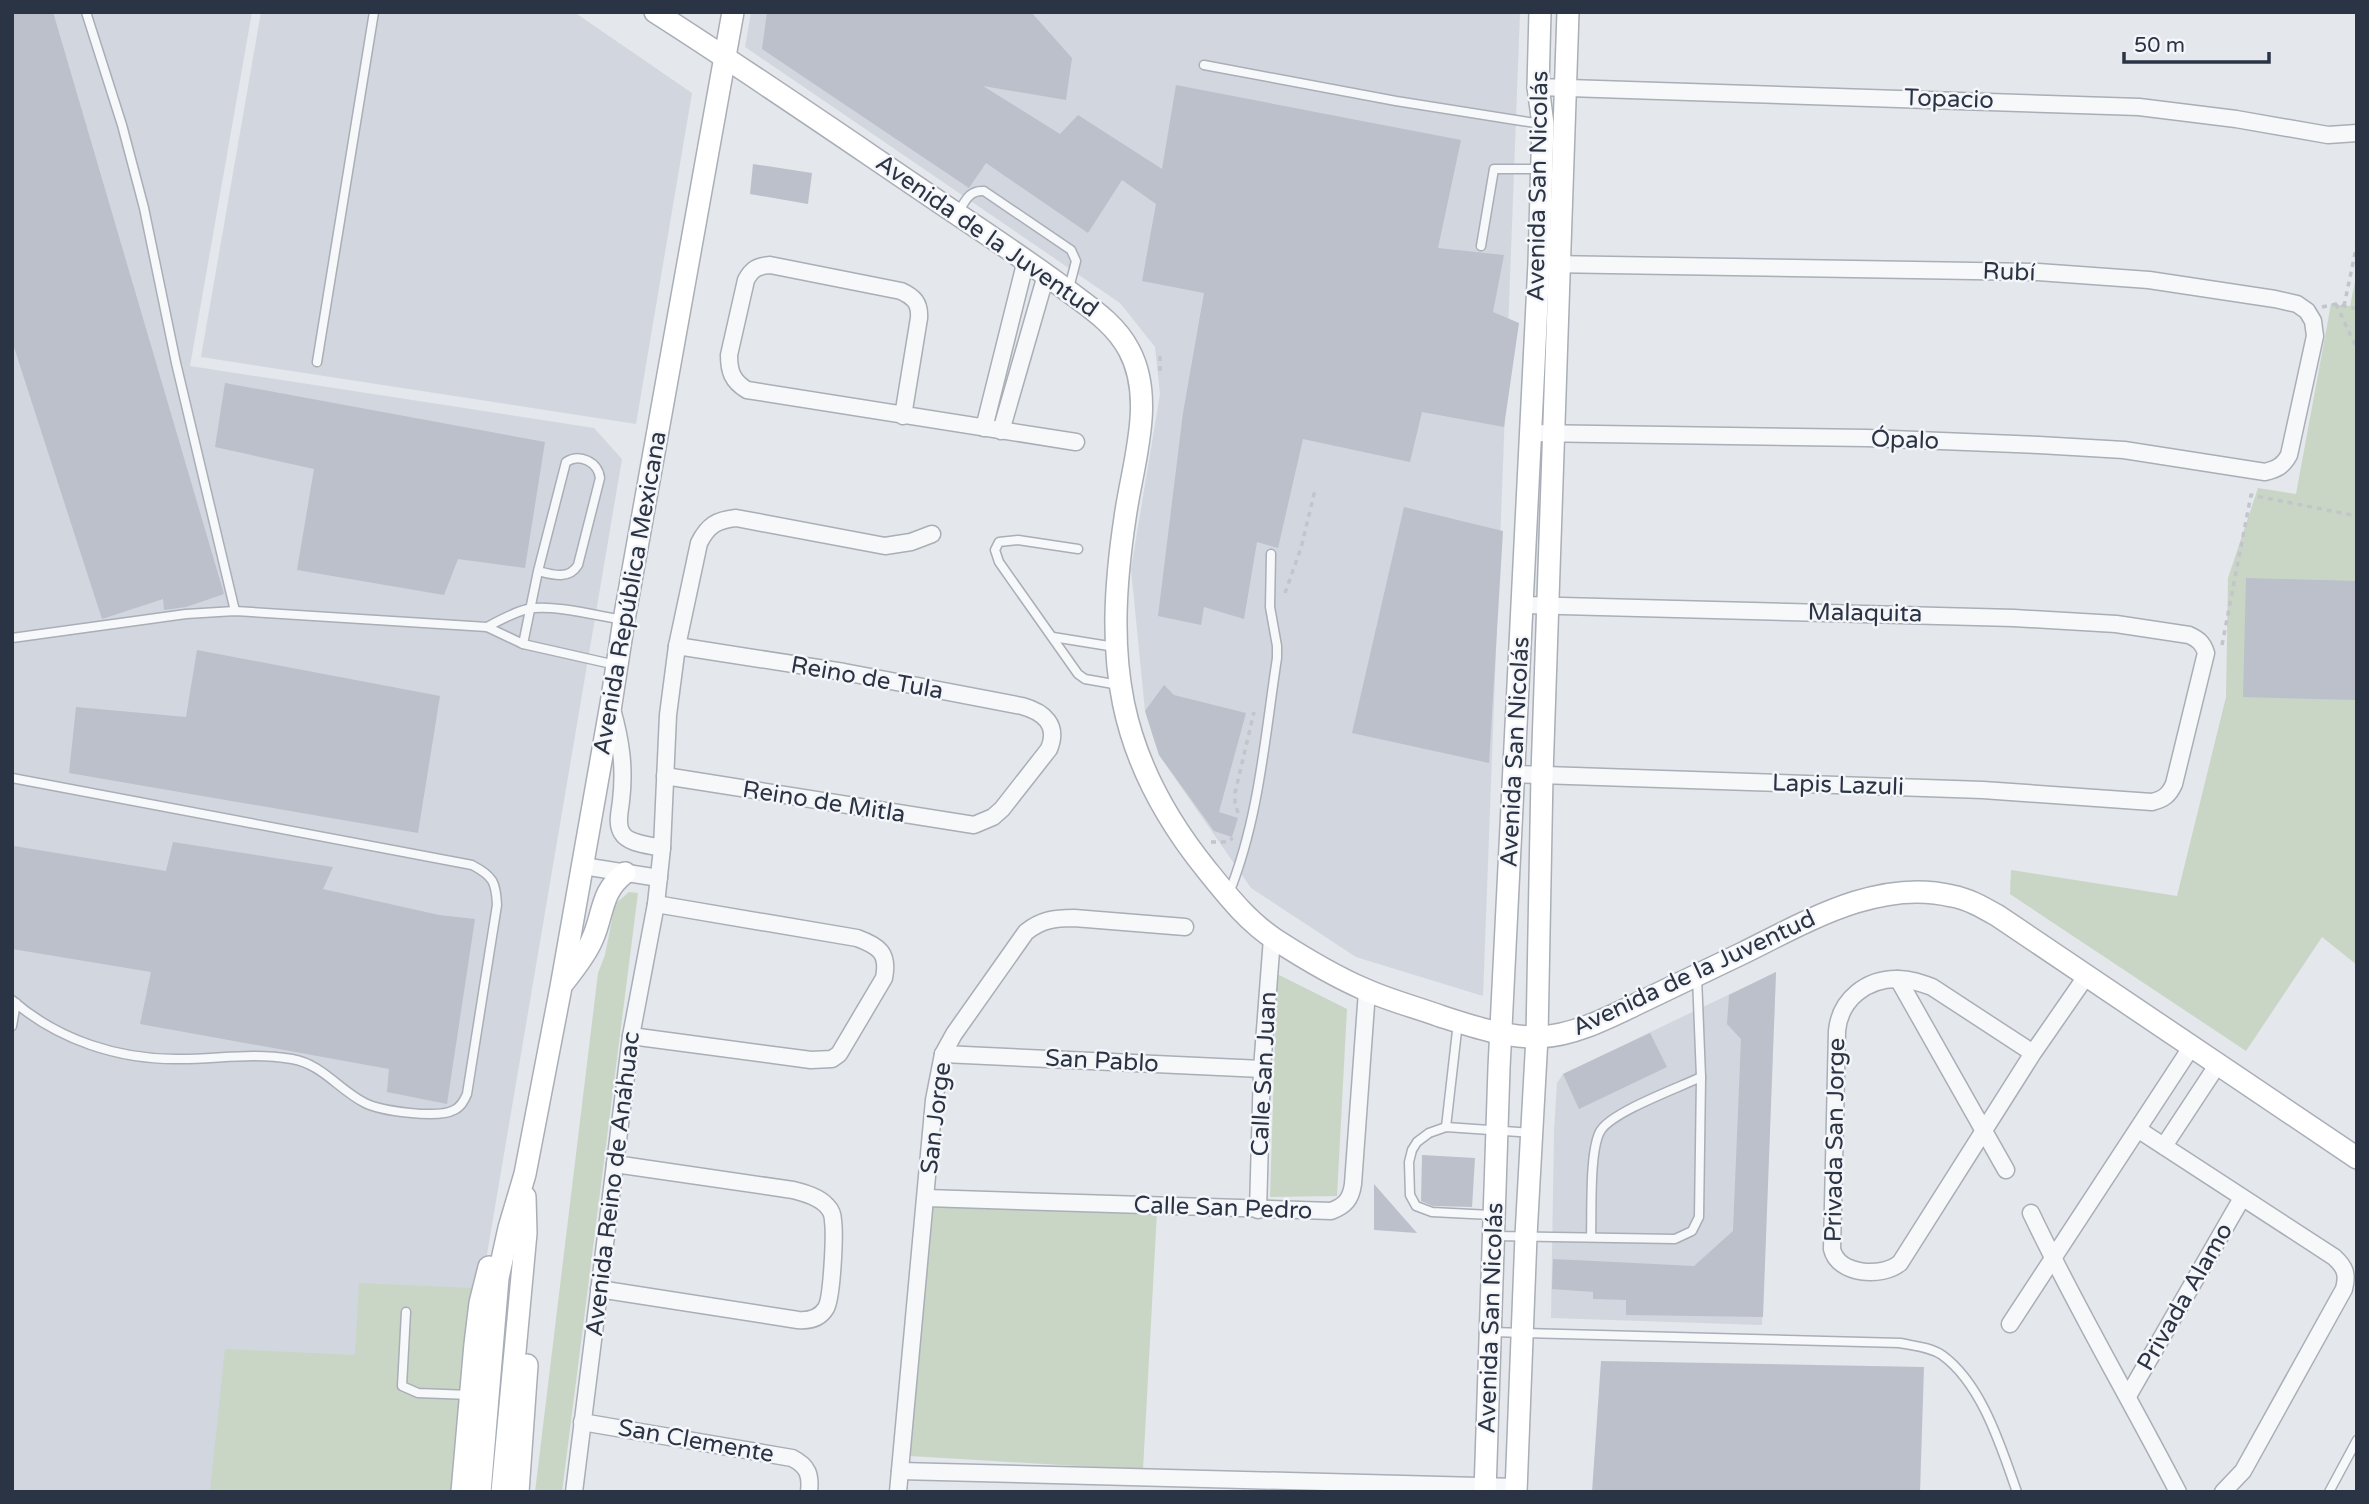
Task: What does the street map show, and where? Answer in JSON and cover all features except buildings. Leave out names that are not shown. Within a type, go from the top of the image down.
[{"type":"street","name":"Avenida de la Juventud","points":[[655,12],[1026,260],[1107,320],[1124,340],[1133,358],[1143,395],[1124,522],[1115,607],[1119,685],[1128,728],[1158,798],[1186,844],[1247,917],[1272,937],[1367,991],[1458,1022],[1537,1037],[1559,1034],[1614,1015],[1822,913],[1864,900],[1923,892],[1951,895],[1998,916],[2357,1158]]},
{"type":"street","name":"Avenida República Mexicana","points":[[502,1492],[520,1284],[517,1230],[525,1174],[583,866],[616,665],[733,12]]},
{"type":"street","name":"Avenida San Nicolás","points":[[1516,1489],[1537,1037],[1553,433],[1549,264],[1541,169],[1543,124],[1538,87],[1540,12]]},
{"type":"street","name":"Avenida San Nicolás","points":[[1485,1489],[1501,1032],[1531,433],[1565,128],[1568,12]]},
{"type":"street","name":"Topacio","points":[[1538,87],[2139,107],[2236,119],[2328,135],[2357,133]]},
{"type":"street","points":[[984,428],[1026,260]]},
{"type":"street","name":"Rubí","points":[[1549,264],[2052,273],[2149,280],[2275,299],[2297,304],[2307,311]]},
{"type":"street","points":[[903,416],[919,318],[916,301],[901,291],[770,265],[760,265],[752,270],[746,280],[729,355],[729,367],[737,384],[747,390],[903,416],[1076,442]]},
{"type":"street","points":[[1001,431],[1046,275]]},
{"type":"street","name":"Ópalo","points":[[1531,433],[1867,438],[2039,445],[2124,450],[2265,472],[2276,470],[2289,455],[2315,336],[2313,321],[2307,311]]},
{"type":"street","name":"Avenida Reino de Anáhuac","points":[[574,1492],[631,1036],[656,904],[662,848],[668,715],[677,646],[699,543],[713,523],[736,518],[885,547],[911,542],[932,534]]},
{"type":"street","name":"Malaquita","points":[[1522,606],[2027,618],[2116,624],[2189,635],[2204,645],[2205,662],[2174,784],[2163,799]]},
{"type":"street","name":"Reino de Tula","points":[[677,646],[844,672],[1023,706],[1041,713],[1053,732],[1049,748],[1002,810],[984,822]]},
{"type":"street","points":[[611,705],[622,754],[624,778],[620,829],[627,838],[662,848]]},
{"type":"street","name":"Lapis Lazuli","points":[[1513,774],[1983,790],[2139,802],[2163,799]]},
{"type":"street","name":"Reino de Mitla","points":[[665,776],[960,824],[984,822]]},
{"type":"street","points":[[583,866],[659,878]]},
{"type":"street","points":[[561,987],[591,942],[606,893],[625,873]]},
{"type":"street","points":[[631,1036],[811,1060],[832,1059],[845,1046],[884,978],[886,967],[879,949],[857,938],[656,904]]},
{"type":"street","name":"San Jorge","points":[[898,1492],[934,1100],[943,1054],[954,1034],[1026,932],[1036,924],[1058,918],[1074,918],[1185,927]]},
{"type":"street","name":"Calle San Juan","points":[[1258,1210],[1262,1069],[1272,937]]},
{"type":"street","name":"Privada San Jorge","points":[[2033,1053],[1932,987],[1915,981],[1898,979],[1868,986],[1849,999],[1838,1018],[1832,1250],[1837,1261],[1842,1265],[1874,1273],[1892,1269],[1900,1263],[1984,1128],[2087,975]]},
{"type":"street","points":[[1898,979],[2006,1170]]},
{"type":"street","name":"Calle San Pedro","points":[[926,1198],[1258,1210],[1331,1211],[1340,1208],[1351,1194],[1367,991]]},
{"type":"street","points":[[2010,1324],[2192,1046]]},
{"type":"street","name":"San Pablo","points":[[943,1054],[1262,1069]]},
{"type":"street","points":[[2164,1146],[2218,1064]]},
{"type":"street","points":[[2139,1130],[2334,1257],[2346,1272],[2344,1289],[2243,1471],[2223,1492]]},
{"type":"street","points":[[599,1289],[809,1321],[819,1316],[830,1300],[834,1222],[828,1206],[819,1200],[807,1193],[793,1190],[615,1164]]},
{"type":"street","name":"Privada Alamo","points":[[2128,1396],[2242,1198]]},
{"type":"street","points":[[2031,1213],[2178,1492]]},
{"type":"street","name":"Avenida República Mexicana","points":[[480,1492],[498,1278],[517,1230]]},
{"type":"street","name":"Avenida República Mexicana","points":[[462,1492],[470,1395],[485,1279],[517,1230]]},
{"type":"street","name":"Avenida República Mexicana","points":[[517,1230],[532,1273],[518,1492]]},
{"type":"street","name":"San Clemente","points":[[582,1422],[792,1458],[807,1467],[810,1475],[809,1492]]},
{"type":"street","points":[[900,1471],[1333,1488],[1516,1489]]},
{"type":"lane","points":[[86,12],[122,125],[144,208],[205,489],[235,611]]},
{"type":"lane","points":[[317,362],[374,12]]},
{"type":"lane","points":[[1204,65],[1396,101],[1565,128]]},
{"type":"lane","points":[[1481,246],[1494,169],[1541,169]]},
{"type":"lane","points":[[957,214],[968,196],[976,191],[984,191],[1071,250],[1076,261],[1068,291]]},
{"type":"lane","points":[[523,644],[538,571],[566,462],[577,458],[594,464],[600,478],[578,565],[566,575],[538,571]]},
{"type":"lane","points":[[1078,550],[1018,540],[1003,540],[996,545],[999,562],[1078,674],[1085,679],[1119,685]]},
{"type":"lane","points":[[1228,896],[1254,808],[1277,658],[1270,607],[1271,554]]},
{"type":"lane","points":[[487,627],[530,608],[624,620]]},
{"type":"lane","points":[[12,639],[162,617],[235,611],[487,627],[523,644],[616,665]]},
{"type":"lane","points":[[1053,637],[1115,647]]},
{"type":"lane","points":[[12,778],[472,865],[493,880],[497,905],[467,1094],[456,1110],[447,1113],[433,1114],[375,1107],[363,1102],[307,1063],[293,1059],[248,1055],[153,1059],[91,1046],[58,1031],[14,1001],[12,1026]]},
{"type":"lane","points":[[1532,1133],[1446,1127],[1429,1133],[1417,1142],[1412,1150],[1409,1180],[1412,1201],[1423,1210],[1495,1226],[1526,1236],[1675,1239],[1684,1236],[1696,1225],[1699,1217],[1701,1077],[1697,975]]},
{"type":"lane","points":[[1446,1127],[1458,1022]]},
{"type":"lane","points":[[1591,1237],[1594,1158],[1600,1132],[1618,1115],[1701,1077]]},
{"type":"lane","points":[[405,1312],[402,1386],[418,1393],[470,1395]]},
{"type":"lane","points":[[1491,1332],[1886,1343],[1921,1347],[1941,1355],[1961,1375],[1981,1404],[1998,1440],[2017,1492]]},
{"type":"lane","points":[[2329,1492],[2357,1440]]},
{"type":"path","points":[[2344,306],[2357,244]]},
{"type":"path","points":[[2336,304],[2357,349]]},
{"type":"path","points":[[2307,311],[2336,304],[2357,309]]},
{"type":"path","points":[[1160,356],[1160,382]]},
{"type":"path","points":[[1284,598],[1301,548],[1315,490]]},
{"type":"path","points":[[2221,647],[2251,495],[2357,516]]},
{"type":"path","points":[[1239,818],[1234,803],[1235,793],[1255,707]]},
{"type":"path","points":[[1207,839],[1210,842],[1228,842],[1234,833]]},
{"type":"shaded area","points":[[12,12],[252,12],[190,366],[594,428],[622,459],[477,1313],[463,1492],[12,1492]]},
{"type":"shaded area","points":[[261,12],[574,12],[692,93],[636,424],[201,357]]},
{"type":"shaded area","points":[[751,12],[1520,12],[1483,996],[1356,957],[1251,888],[1159,755],[1145,711],[1131,569],[1160,394],[1155,347],[1120,303],[745,47]]},
{"type":"shaded area","points":[[1776,972],[1762,1325],[1551,1318],[1557,1083],[1563,1074]]},
{"type":"green space","points":[[2357,272],[2357,965],[2322,937],[2246,1051],[2010,894],[2011,870],[2177,896],[2226,697],[2228,578],[2258,488],[2296,494],[2331,304],[2350,306]]},
{"type":"green space","points":[[629,892],[638,893],[562,1492],[535,1492],[598,973],[605,955],[615,904]]},
{"type":"green space","points":[[1277,974],[1347,1009],[1337,1196],[1270,1197]]},
{"type":"green space","points":[[931,1207],[1157,1212],[1143,1470],[910,1456]]},
{"type":"green space","points":[[359,1283],[472,1288],[455,1492],[210,1492],[225,1349],[355,1355]]}]
